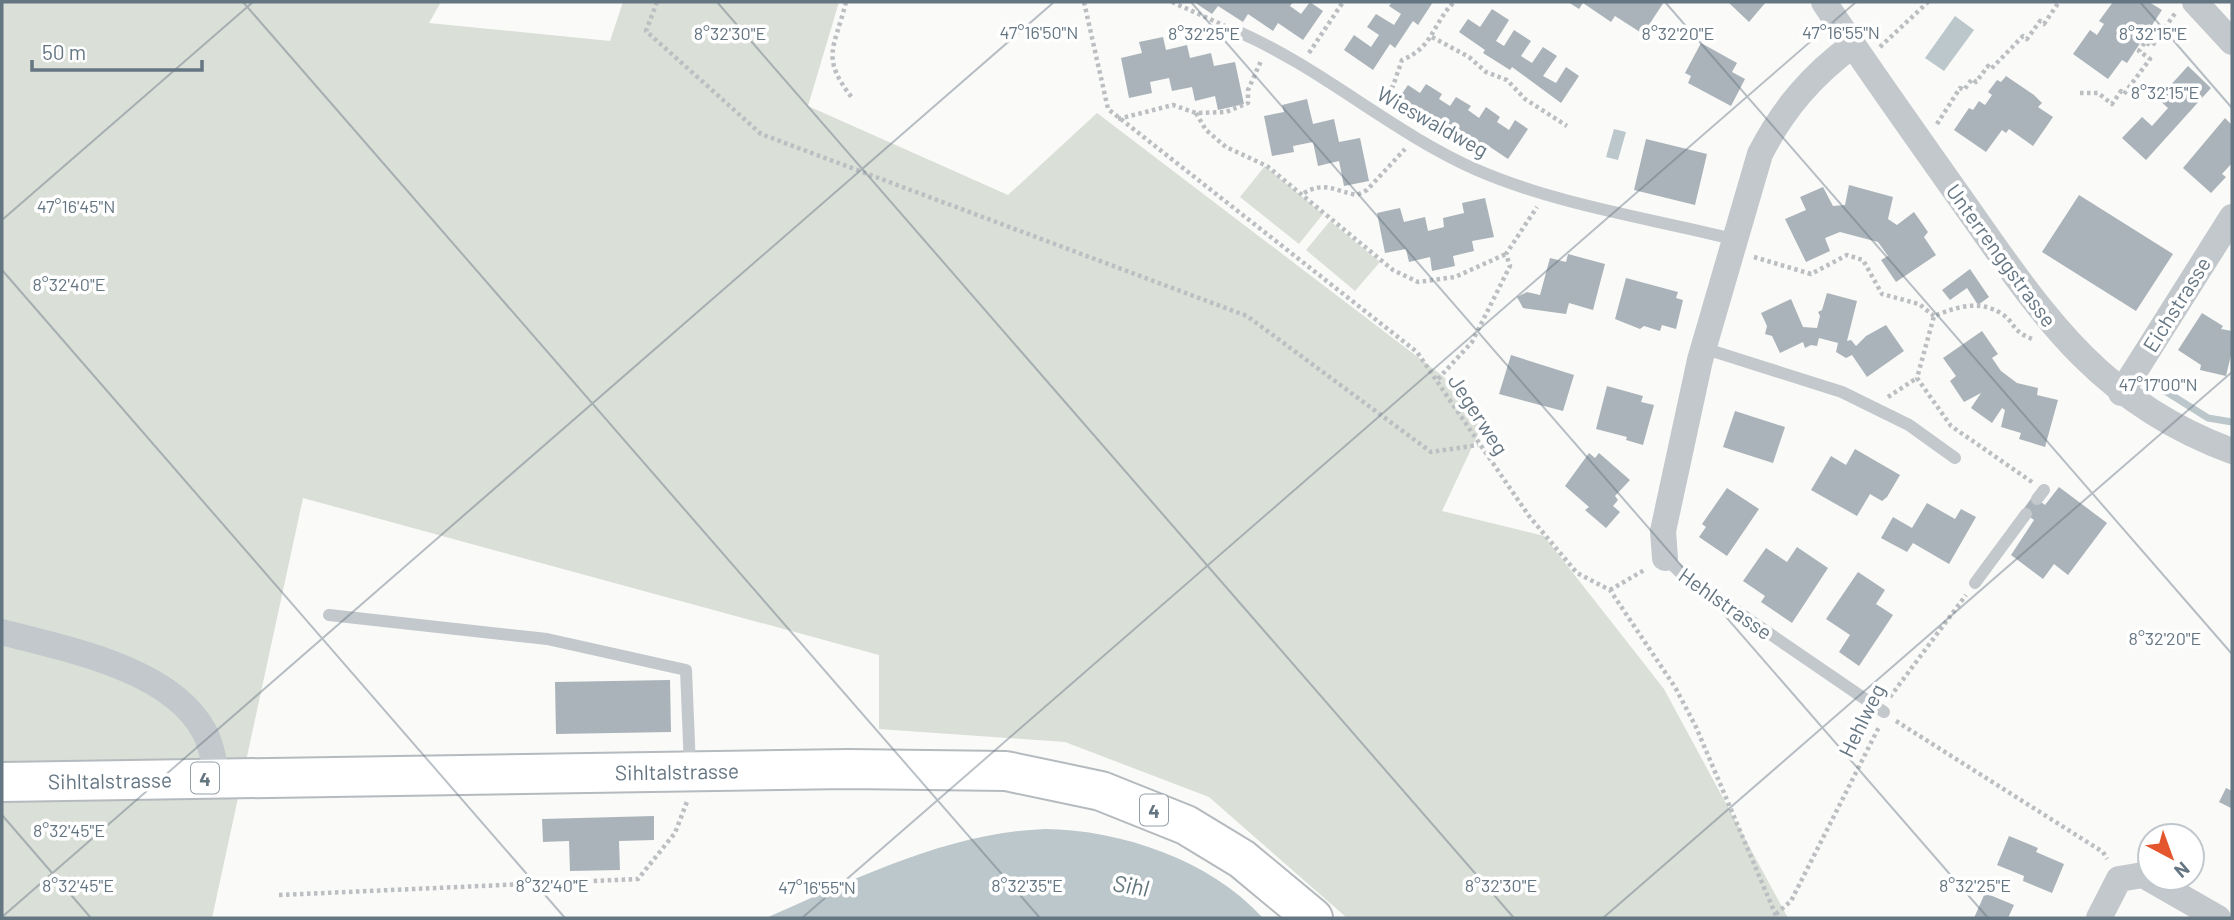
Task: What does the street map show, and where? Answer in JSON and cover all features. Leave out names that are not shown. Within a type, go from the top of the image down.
[{"type":"main road","name":"Sihltalstrasse","points":[[2,782],[216,778],[690,782],[967,769],[1014,772],[1070,783],[1130,801],[1186,825],[1242,859],[1313,918]]},
{"type":"street","name":"Unterrenggstrasse","points":[[1824,2],[1922,145],[2061,337],[2121,393],[2193,437],[2232,452]]},
{"type":"street","points":[[2186,6],[2232,43]]},
{"type":"street","name":"Hehlstrasse","points":[[1665,558],[1663,531],[1703,348],[1731,245],[1760,154],[1774,125],[1816,75],[1858,54]]},
{"type":"street","name":"Eichstrasse","points":[[2121,393],[2232,217]]},
{"type":"street","points":[[2,632],[128,670],[154,684],[179,702],[203,729],[213,755],[216,778]]},
{"type":"street","points":[[2099,918],[2119,879],[2143,875],[2218,918]]},
{"type":"lane","name":"Wieswaldweg","points":[[1239,32],[1268,45],[1415,138],[1477,170],[1542,193],[1731,245]]},
{"type":"lane","points":[[1703,348],[1842,392],[1909,425],[1955,458]]},
{"type":"lane","points":[[1975,583],[2026,514]]},
{"type":"lane","name":"Hehlstrasse","points":[[1665,558],[1681,573],[1884,712]]},
{"type":"lane","points":[[329,615],[547,639],[686,670],[690,782]]},
{"type":"path","points":[[657,2],[646,31],[761,134],[1247,316],[1431,452],[1478,445]]},
{"type":"path","points":[[846,2],[830,62],[838,79],[853,99]]},
{"type":"path","name":"Jegerweg","points":[[1084,2],[1102,94],[1116,119],[1417,352],[1529,516],[1577,573],[1610,590],[1675,687],[1696,727],[1776,916]]},
{"type":"path","points":[[1172,2],[1239,32]]},
{"type":"path","points":[[1300,65],[1343,2]]},
{"type":"path","points":[[1373,111],[1393,86],[1402,60],[1418,54],[1432,37],[1442,14],[1454,2]]},
{"type":"path","points":[[1858,54],[1928,2]]},
{"type":"path","points":[[1922,145],[1961,88],[1964,90],[1972,79],[1976,82],[1988,66],[1991,69],[2007,49],[2010,52],[2022,36],[2026,39],[2040,21],[2044,24],[2059,2]]},
{"type":"path","points":[[2080,93],[2098,93],[2112,104],[2121,91],[2124,94],[2150,59],[2139,51],[2146,41],[2152,46],[2186,6]]},
{"type":"path","points":[[1432,37],[1469,57],[1486,72],[1507,80],[1525,99],[1567,126]]},
{"type":"path","points":[[1116,119],[1173,105],[1196,113],[1226,111],[1248,103],[1248,90],[1268,45]]},
{"type":"path","points":[[1196,113],[1206,130],[1226,147],[1267,166],[1304,193],[1393,270],[1418,282],[1455,277],[1506,254],[1524,231],[1542,193]]},
{"type":"path","points":[[1304,193],[1314,187],[1329,186],[1357,195],[1367,190],[1415,138]]},
{"type":"path","points":[[1731,245],[1811,274],[1847,255],[1863,260],[1882,294],[1919,304],[1934,316]]},
{"type":"path","points":[[1438,380],[1472,342],[1510,266],[1506,254]]},
{"type":"path","points":[[1934,316],[1966,304],[2003,314],[2017,334]]},
{"type":"path","points":[[1874,406],[1917,378],[1934,316]]},
{"type":"path","points":[[1917,378],[1951,426],[2040,495]]},
{"type":"path","points":[[1610,590],[1665,558]]},
{"type":"path","name":"Hehlweg","points":[[1776,916],[1791,901],[1867,753],[1889,698],[1975,583]]},
{"type":"path","points":[[1884,712],[2103,852],[2119,879]]},
{"type":"path","points":[[279,895],[638,879],[675,833],[690,782]]},
{"type":"shaded area","points":[[2,2],[441,2],[429,23],[610,41],[623,2],[839,2],[808,106],[1008,195],[1097,113],[1444,377],[1481,428],[1442,511],[1544,536],[1664,689],[1788,918],[1347,918],[1209,797],[1065,742],[879,729],[879,655],[303,498],[212,918],[2,918]]},
{"type":"shaded area","points":[[1265,166],[1323,214],[1299,244],[1240,197]]},
{"type":"shaded area","points":[[1330,221],[1380,262],[1355,291],[1306,250]]},
{"type":"water","points":[[1955,16],[1974,30],[1944,71],[1925,58]]},
{"type":"water","points":[[1614,129],[1626,132],[1618,160],[1606,157]]},
{"type":"water","name":"Sihl","points":[[1045,829],[1104,835],[1163,852],[1217,880],[1263,918],[766,918],[902,860],[972,839]]},
{"type":"building","points":[[1194,2],[1293,2],[1290,6],[1301,14],[1310,2],[1323,11],[1303,40],[1278,23],[1273,31],[1248,14],[1243,22],[1218,6],[1212,14]]},
{"type":"building","points":[[1392,2],[1433,2],[1418,25],[1413,21],[1395,48],[1390,44],[1373,70],[1344,50],[1354,35],[1371,47],[1379,35],[1367,27],[1376,14],[1394,25],[1401,14],[1389,6]]},
{"type":"building","points":[[1568,2],[1664,2],[1643,34],[1615,16],[1611,22],[1583,3],[1579,9]]},
{"type":"building","points":[[1728,2],[1766,2],[1749,22]]},
{"type":"building","points":[[2113,2],[2149,2],[2162,10],[2127,63],[2122,60],[2108,79],[2073,54],[2090,30],[2097,35],[2104,24],[2099,21]]},
{"type":"building","points":[[1492,9],[1509,20],[1496,41],[1504,46],[1514,30],[1531,41],[1521,56],[1532,63],[1543,47],[1557,56],[1543,76],[1556,83],[1566,67],[1579,76],[1561,103],[1512,67],[1510,70],[1483,53],[1485,50],[1459,32],[1468,19],[1480,27]]},
{"type":"building","points":[[1163,37],[1166,50],[1187,45],[1190,58],[1211,53],[1214,66],[1235,62],[1244,104],[1218,110],[1215,96],[1195,101],[1192,87],[1172,91],[1169,78],[1150,82],[1152,93],[1129,98],[1121,58],[1142,53],[1139,42]]},
{"type":"building","points":[[1701,43],[1737,63],[1732,72],[1745,79],[1731,106],[1688,83],[1691,76],[1685,73]]},
{"type":"building","points":[[2188,66],[2211,88],[2146,160],[2122,138],[2142,117],[2152,126],[2168,108],[2158,99]]},
{"type":"building","points":[[2006,76],[2034,95],[2042,103],[2038,107],[2053,117],[2033,146],[2009,129],[2006,133],[2002,130],[1986,152],[1954,130],[1969,108],[1973,110],[1979,101],[1985,105],[1992,95],[1988,92],[1997,80],[2001,82]]},
{"type":"building","points":[[1426,84],[1442,94],[1439,99],[1450,106],[1456,97],[1471,106],[1468,110],[1479,118],[1486,107],[1500,117],[1497,122],[1509,130],[1515,120],[1528,129],[1508,159],[1484,143],[1480,149],[1455,133],[1451,138],[1425,121],[1421,127],[1392,108],[1408,85],[1420,93]]},
{"type":"building","points":[[1307,99],[1313,124],[1334,119],[1339,142],[1360,138],[1369,181],[1344,186],[1339,161],[1318,166],[1313,142],[1293,146],[1294,152],[1272,156],[1264,116],[1284,112],[1282,105]]},
{"type":"building","points":[[2225,118],[2232,125],[2232,163],[2222,174],[2226,177],[2211,193],[2183,168]]},
{"type":"building","points":[[1646,139],[1707,154],[1695,205],[1634,190]]},
{"type":"building","points":[[1849,185],[1893,197],[1888,219],[1897,225],[1914,212],[1928,232],[1924,237],[1936,255],[1896,282],[1881,260],[1888,256],[1878,242],[1840,232],[1825,238],[1830,251],[1806,262],[1785,219],[1806,210],[1800,197],[1823,187],[1833,206],[1845,205]]},
{"type":"building","points":[[2079,195],[2173,254],[2136,311],[2042,252]]},
{"type":"building","points":[[1485,198],[1494,237],[1472,241],[1474,251],[1453,256],[1455,266],[1432,271],[1430,257],[1409,262],[1406,249],[1385,253],[1377,213],[1400,208],[1404,222],[1425,217],[1428,231],[1444,227],[1443,218],[1464,213],[1462,203]]},
{"type":"building","points":[[1568,254],[1605,264],[1593,310],[1569,303],[1566,314],[1523,308],[1517,297],[1527,292],[1540,295],[1550,258],[1566,262]]},
{"type":"building","points":[[1970,269],[1989,297],[1978,305],[1967,288],[1950,300],[1942,290]]},
{"type":"building","points":[[1626,278],[1678,292],[1676,298],[1683,300],[1676,329],[1662,325],[1660,331],[1644,326],[1640,329],[1615,319]]},
{"type":"building","points":[[1827,293],[1857,301],[1847,341],[1851,340],[1856,346],[1866,336],[1886,325],[1904,351],[1867,377],[1852,355],[1846,358],[1836,352],[1838,343],[1819,338],[1817,346],[1805,348],[1803,342],[1780,353],[1772,336],[1765,334],[1767,326],[1761,313],[1791,299],[1803,327],[1817,328],[1820,316],[1818,312],[1822,310]]},
{"type":"building","points":[[2202,313],[2223,326],[2221,329],[2232,331],[2232,351],[2226,376],[2200,370],[2201,365],[2178,350]]},
{"type":"building","points":[[1982,331],[1998,354],[1992,358],[2001,371],[2017,383],[2038,388],[2037,395],[2058,400],[2045,447],[2019,439],[2021,433],[2001,427],[2005,410],[2002,408],[1992,423],[1971,408],[1981,393],[1964,402],[1950,381],[1956,376],[1943,358]]},
{"type":"building","points":[[1511,355],[1574,375],[1563,411],[1499,394]]},
{"type":"building","points":[[1607,386],[1643,396],[1641,402],[1654,405],[1643,445],[1626,440],[1627,437],[1596,429]]},
{"type":"building","points":[[1735,411],[1785,427],[1773,463],[1723,447]]},
{"type":"building","points":[[1855,449],[1900,475],[1882,501],[1870,494],[1857,516],[1811,490],[1831,456],[1846,465]]},
{"type":"building","points":[[1589,453],[1595,458],[1599,453],[1630,480],[1615,496],[1618,500],[1613,506],[1620,512],[1606,528],[1585,510],[1589,507],[1565,486]]},
{"type":"building","points":[[2059,487],[2107,523],[2068,575],[2054,564],[2043,579],[2011,555],[2034,520],[2022,511],[2033,496],[2045,505]]},
{"type":"building","points":[[1727,488],[1759,509],[1727,556],[1699,537],[1706,527],[1702,524]]},
{"type":"building","points":[[1927,503],[1955,519],[1961,509],[1976,517],[1949,564],[1913,543],[1907,552],[1881,538],[1893,517],[1912,528]]},
{"type":"building","points":[[1797,547],[1828,568],[1792,623],[1761,602],[1765,596],[1743,581],[1766,548],[1787,562]]},
{"type":"building","points":[[1858,572],[1885,590],[1876,604],[1893,615],[1859,666],[1839,652],[1850,635],[1826,619]]},
{"type":"building","points":[[670,680],[671,732],[556,734],[555,682]]},
{"type":"building","points":[[2226,788],[2232,791],[2231,808],[2219,802]]},
{"type":"building","points":[[654,816],[654,840],[619,841],[620,870],[570,871],[569,841],[543,842],[542,819]]},
{"type":"building","points":[[2009,836],[2038,848],[2036,852],[2064,864],[2052,893],[2023,881],[2024,876],[1997,865]]},
{"type":"building","points":[[1985,893],[2014,905],[2008,918],[1974,918]]},
{"type":"waterway","points":[[2165,391],[2208,418],[2232,422]]}]
